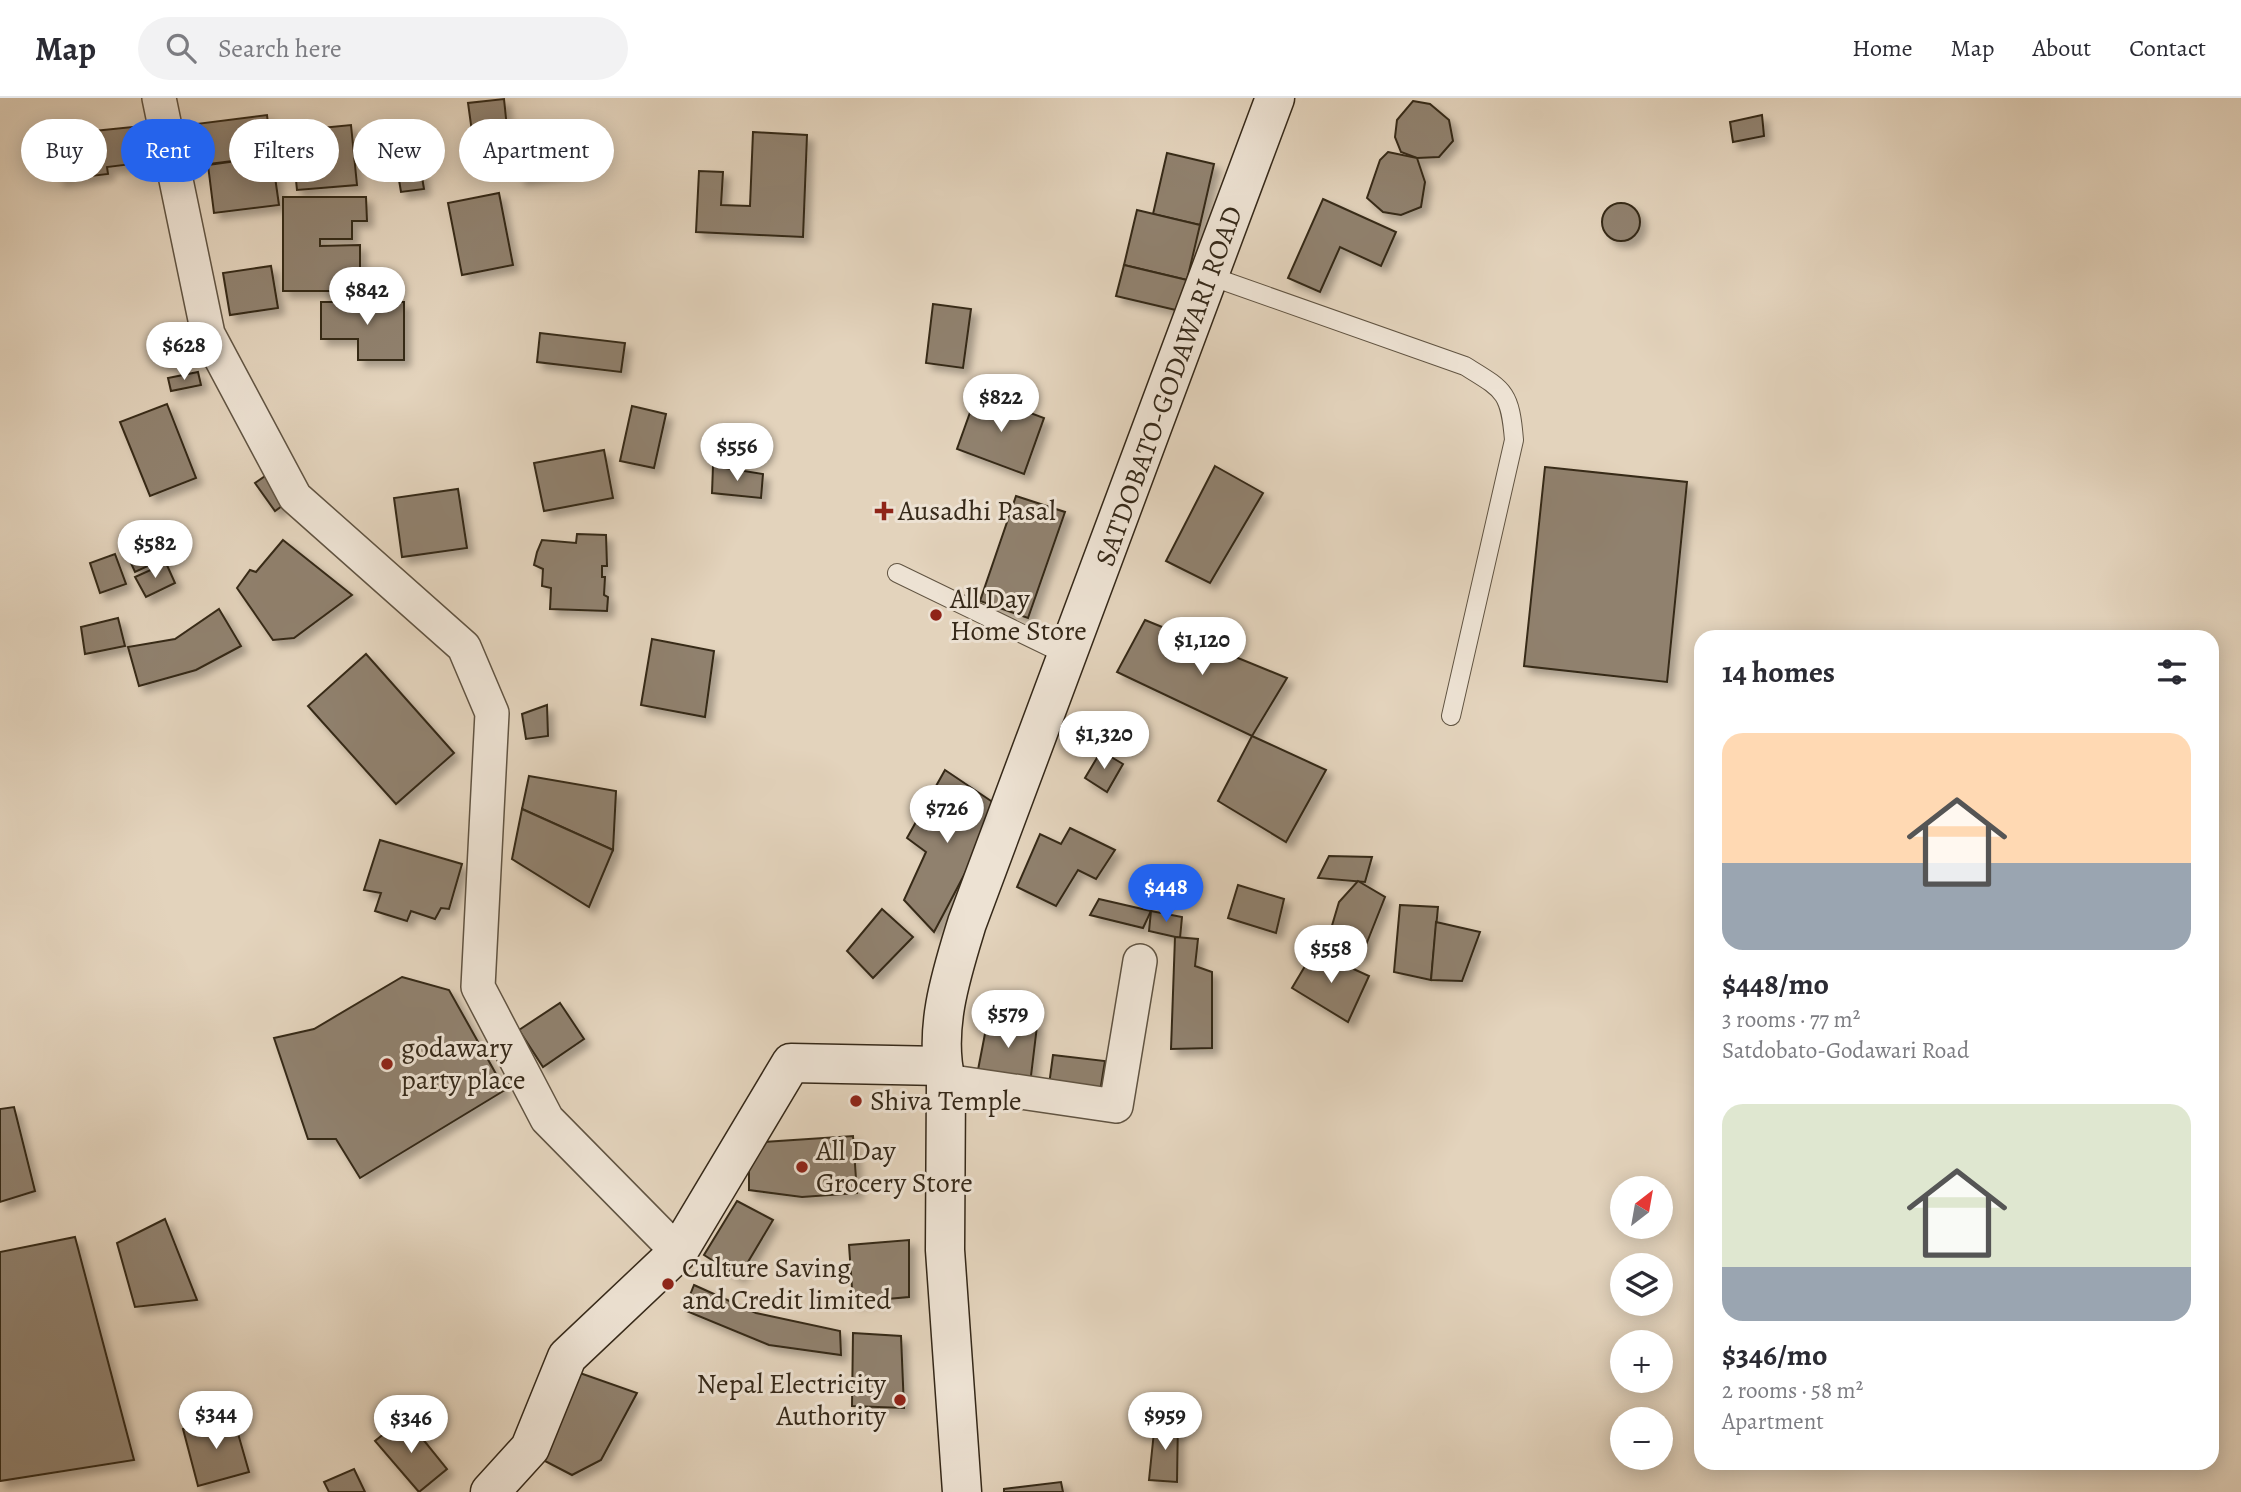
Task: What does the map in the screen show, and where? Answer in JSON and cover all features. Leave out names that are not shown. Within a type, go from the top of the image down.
[{"type":"street","points":[[159,98],[208,334],[295,497],[464,647],[492,713],[478,987],[547,1119],[678,1252]]},
{"type":"street","name":"SATDOBATO-GODAWARI ROAD","points":[[962,1492],[945,1250],[944,1073],[947,991],[964,934],[1275,98]]},
{"type":"street","points":[[490,1492],[530,1448],[567,1357],[678,1252],[791,1063],[944,1073],[1116,1106],[1140,961]]},
{"type":"lane","points":[[1210,276],[1465,366],[1502,389],[1512,412],[1514,440],[1451,716]]},
{"type":"lane","points":[[897,573],[1068,656]]},
{"type":"building","points":[[504,99],[506,119],[470,119],[468,103]]},
{"type":"building","points":[[1413,101],[1430,104],[1449,120],[1453,141],[1439,157],[1417,158],[1401,152],[1395,137],[1397,120]]},
{"type":"building","points":[[267,115],[267,119],[235,119]]},
{"type":"building","points":[[1762,115],[1764,136],[1733,142],[1730,122]]},
{"type":"building","points":[[229,120],[229,161],[215,163],[215,122]]},
{"type":"building","points":[[351,125],[353,182],[357,182],[357,185],[297,190],[296,182],[339,182],[339,126]]},
{"type":"building","points":[[121,128],[121,165],[107,167],[107,130]]},
{"type":"building","points":[[753,132],[807,135],[803,237],[696,232],[699,171],[723,172],[721,205],[750,206]]},
{"type":"building","points":[[1388,152],[1417,158],[1425,182],[1421,207],[1401,215],[1383,212],[1367,198],[1380,160]]},
{"type":"building","points":[[1167,153],[1214,164],[1200,225],[1153,214]]},
{"type":"building","points":[[229,162],[229,182],[276,182],[279,205],[214,213],[210,182],[215,182],[215,164]]},
{"type":"building","points":[[399,182],[423,182],[424,189],[401,192]]},
{"type":"building","points":[[499,193],[513,265],[462,275],[448,203]]},
{"type":"building","points":[[283,197],[366,197],[367,221],[352,221],[352,239],[320,239],[320,246],[360,245],[360,291],[283,291]]},
{"type":"building","points":[[1323,199],[1396,232],[1381,266],[1340,247],[1320,292],[1288,278]]},
{"type":"building","points":[[1621,203],[1634,209],[1640,222],[1634,235],[1621,241],[1608,235],[1602,222],[1608,209]]},
{"type":"building","points":[[1137,210],[1200,225],[1187,280],[1124,265]]},
{"type":"building","points":[[1124,265],[1187,280],[1180,311],[1116,296]]},
{"type":"building","points":[[271,266],[278,308],[230,315],[223,273]]},
{"type":"building","points":[[321,302],[404,302],[404,360],[358,360],[358,339],[321,339]]},
{"type":"building","points":[[933,304],[971,309],[963,368],[926,363]]},
{"type":"building","points":[[196,329],[203,348],[163,362],[157,343]]},
{"type":"building","points":[[540,333],[625,343],[621,372],[537,362]]},
{"type":"building","points":[[198,372],[201,385],[171,391],[168,378]]},
{"type":"building","points":[[977,393],[1044,418],[1024,474],[957,449]]},
{"type":"building","points":[[167,404],[196,478],[150,496],[120,422]]},
{"type":"building","points":[[632,406],[666,414],[654,468],[620,461]]},
{"type":"building","points":[[604,450],[613,498],[544,511],[534,463]]},
{"type":"building","points":[[713,466],[763,474],[761,498],[712,493]]},
{"type":"building","points":[[1215,466],[1263,493],[1210,583],[1166,561]]},
{"type":"building","points":[[1545,467],[1687,482],[1667,682],[1524,666]]},
{"type":"building","points":[[274,470],[293,498],[275,511],[255,483]]},
{"type":"building","points":[[458,489],[467,548],[402,557],[394,498]]},
{"type":"building","points":[[1016,496],[1065,512],[1028,618],[980,601]]},
{"type":"building","points":[[164,529],[176,553],[135,572],[124,548]]},
{"type":"building","points":[[577,534],[606,535],[607,566],[602,566],[602,577],[605,577],[604,595],[608,597],[607,611],[550,609],[551,588],[542,586],[543,569],[534,565],[537,552],[542,540],[576,543]]},
{"type":"building","points":[[283,540],[352,595],[294,638],[273,640],[237,588],[250,570],[256,572]]},
{"type":"building","points":[[115,554],[126,584],[100,593],[90,563]]},
{"type":"building","points":[[166,563],[175,583],[146,597],[135,577]]},
{"type":"building","points":[[219,609],[241,646],[196,670],[139,686],[128,647],[175,639]]},
{"type":"building","points":[[118,618],[125,646],[85,654],[81,627]]},
{"type":"building","points":[[1145,620],[1287,678],[1252,736],[1117,672]]},
{"type":"building","points":[[652,639],[714,651],[705,717],[641,705]]},
{"type":"building","points":[[366,654],[454,753],[396,804],[308,706]]},
{"type":"building","points":[[547,705],[548,736],[526,739],[522,714]]},
{"type":"building","points":[[1252,736],[1326,770],[1286,842],[1218,801]]},
{"type":"building","points":[[1101,751],[1123,764],[1107,792],[1085,778]]},
{"type":"building","points":[[945,770],[1000,807],[934,932],[904,900],[926,852],[907,838]]},
{"type":"building","points":[[529,776],[616,791],[613,850],[522,809]]},
{"type":"building","points":[[522,809],[613,850],[589,907],[512,859]]},
{"type":"building","points":[[1070,828],[1115,850],[1096,879],[1078,870],[1056,906],[1017,887],[1040,834],[1061,844]]},
{"type":"building","points":[[380,840],[462,864],[449,909],[441,908],[435,919],[411,911],[407,921],[375,911],[381,893],[364,890]]},
{"type":"building","points":[[1329,856],[1372,857],[1365,882],[1318,878]]},
{"type":"building","points":[[1358,881],[1385,897],[1362,955],[1328,939],[1339,902]]},
{"type":"building","points":[[1238,885],[1284,899],[1276,933],[1228,918]]},
{"type":"building","points":[[1099,899],[1151,911],[1143,928],[1090,915]]},
{"type":"building","points":[[1400,905],[1438,907],[1431,980],[1394,972]]},
{"type":"building","points":[[882,909],[913,937],[873,978],[847,951]]},
{"type":"building","points":[[1151,911],[1182,917],[1180,938],[1149,931]]},
{"type":"building","points":[[1436,922],[1480,932],[1462,981],[1431,980]]},
{"type":"building","points":[[1175,937],[1198,939],[1195,966],[1212,972],[1212,1048],[1171,1049]]},
{"type":"building","points":[[1314,951],[1369,976],[1348,1022],[1292,988]]},
{"type":"building","name":"godawary party place","points":[[402,977],[449,990],[505,1090],[360,1178],[336,1139],[308,1139],[274,1038],[314,1029]]},
{"type":"building","points":[[560,1003],[584,1039],[543,1067],[519,1030]]},
{"type":"building","points":[[989,1013],[1037,1026],[1030,1084],[977,1075]]},
{"type":"building","points":[[1053,1055],[1105,1061],[1100,1092],[1049,1085]]},
{"type":"building","points":[[14,1107],[35,1191],[0,1202],[0,1109]]},
{"type":"building","name":"All Day Grocery Store","points":[[853,1136],[857,1193],[802,1197],[749,1190],[749,1143]]},
{"type":"building","points":[[737,1201],[773,1220],[739,1277],[704,1255]]},
{"type":"building","points":[[165,1219],[197,1300],[135,1307],[117,1243]]},
{"type":"building","points":[[75,1237],[134,1460],[0,1481],[0,1252]]},
{"type":"building","points":[[909,1240],[909,1297],[853,1302],[849,1245]]},
{"type":"building","points":[[694,1285],[756,1313],[840,1331],[841,1355],[769,1345],[684,1310]]},
{"type":"building","points":[[853,1333],[901,1336],[904,1408],[852,1406]]},
{"type":"building","points":[[577,1372],[637,1393],[601,1460],[572,1475],[543,1460]]},
{"type":"building","points":[[233,1416],[249,1472],[198,1486],[183,1429]]},
{"type":"building","points":[[405,1417],[447,1469],[419,1492],[375,1441]]},
{"type":"building","points":[[1178,1418],[1177,1482],[1149,1480],[1155,1422]]},
{"type":"building","points":[[354,1469],[365,1492],[329,1492],[324,1482]]},
{"type":"building","points":[[1061,1482],[1063,1492],[1004,1492],[1004,1489]]},
{"type":"place","name":"Ausadhi Pasal","points":[[884,511]]},
{"type":"place","name":"All Day Home Store","points":[[936,615]]},
{"type":"place","name":"godawary party place","points":[[387,1064]]},
{"type":"place","name":"Shiva Temple","points":[[856,1101]]},
{"type":"place","name":"All Day Grocery Store","points":[[802,1167]]},
{"type":"place","name":"Culture Saving and Credit limited","points":[[668,1284]]},
{"type":"place","name":"Nepal Electricity Authority","points":[[900,1400]]}]
